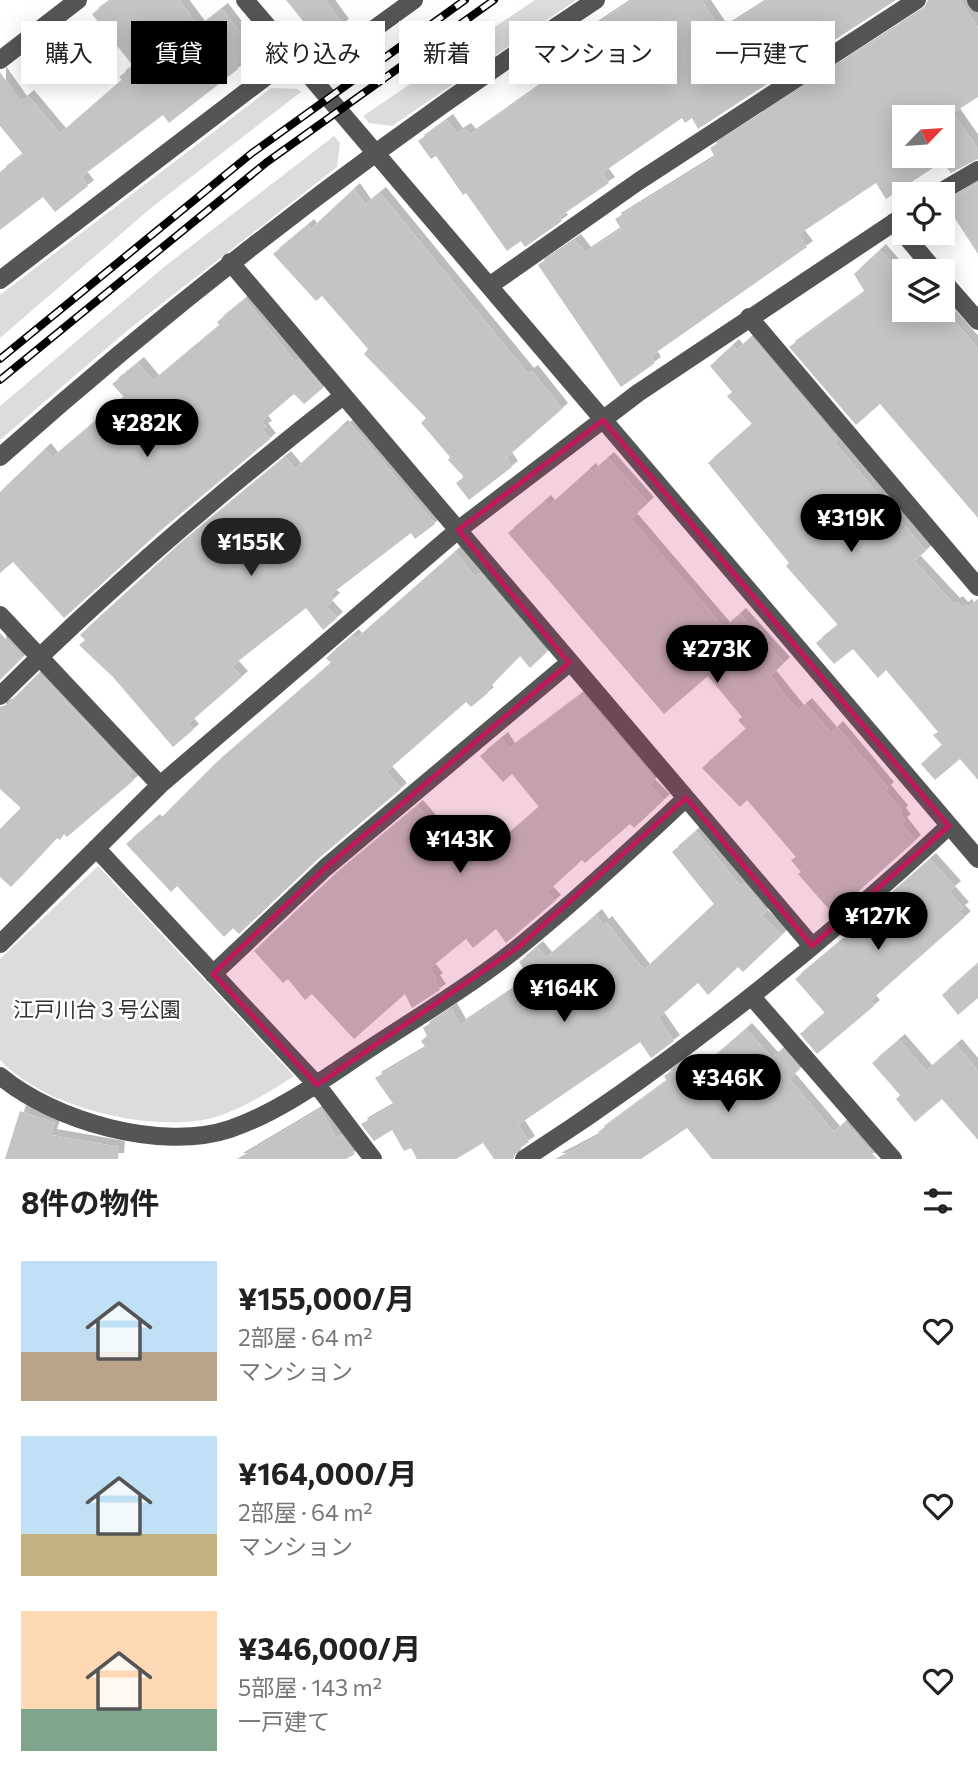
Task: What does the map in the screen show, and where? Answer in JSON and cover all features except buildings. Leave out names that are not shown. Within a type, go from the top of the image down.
[{"type":"street","points":[[0,60],[78,0]]},
{"type":"street","points":[[245,0],[263,21]]},
{"type":"street","points":[[385,21],[414,0]]},
{"type":"street","points":[[0,457],[230,262],[375,152],[596,0]]},
{"type":"street","points":[[489,286],[639,181],[917,0]]},
{"type":"street","points":[[0,280],[256,84]]},
{"type":"street","points":[[316,84],[978,859]]},
{"type":"street","points":[[955,183],[978,170]]},
{"type":"street","points":[[0,944],[160,785],[458,530],[603,420],[749,317],[892,224]]},
{"type":"street","points":[[230,262],[812,946]]},
{"type":"street","points":[[955,295],[978,321]]},
{"type":"street","points":[[749,317],[978,587]]},
{"type":"street","points":[[0,696],[250,469],[343,396]]},
{"type":"street","points":[[0,615],[160,785]]},
{"type":"street","points":[[213,974],[335,860],[569,663]]},
{"type":"street","points":[[0,1076],[33,1100],[61,1113],[108,1128],[182,1136],[229,1130],[317,1085],[463,988],[520,946],[603,876],[687,798]]},
{"type":"street","points":[[524,1159],[667,1062],[753,998],[949,826]]},
{"type":"street","points":[[96,848],[317,1085],[373,1159]]},
{"type":"street","points":[[753,998],[893,1159]]},
{"type":"highlighted area","points":[[603,420],[949,826],[812,946],[686,798],[520,946],[317,1085],[213,974],[325,868],[569,663],[458,530]]},
{"type":"green space","points":[[535,0],[576,0],[545,21],[509,21],[509,46],[495,55],[495,27]]},
{"type":"green space","points":[[410,84],[453,84],[392,126],[369,123],[363,116]]},
{"type":"green space","points":[[271,88],[298,89],[301,92],[151,208],[0,338],[0,295]]},
{"type":"green space","points":[[334,136],[340,143],[337,167],[128,330],[0,440],[0,406],[164,267]]},
{"type":"green space","name":"江戸川台３号公園","points":[[98,866],[294,1076],[250,1102],[214,1117],[178,1122],[151,1121],[123,1118],[67,1102],[42,1091],[0,1060],[0,959]]},
{"type":"railway","points":[[0,359],[252,153],[465,0]]},
{"type":"railway","points":[[0,380],[267,162],[494,0]]}]
